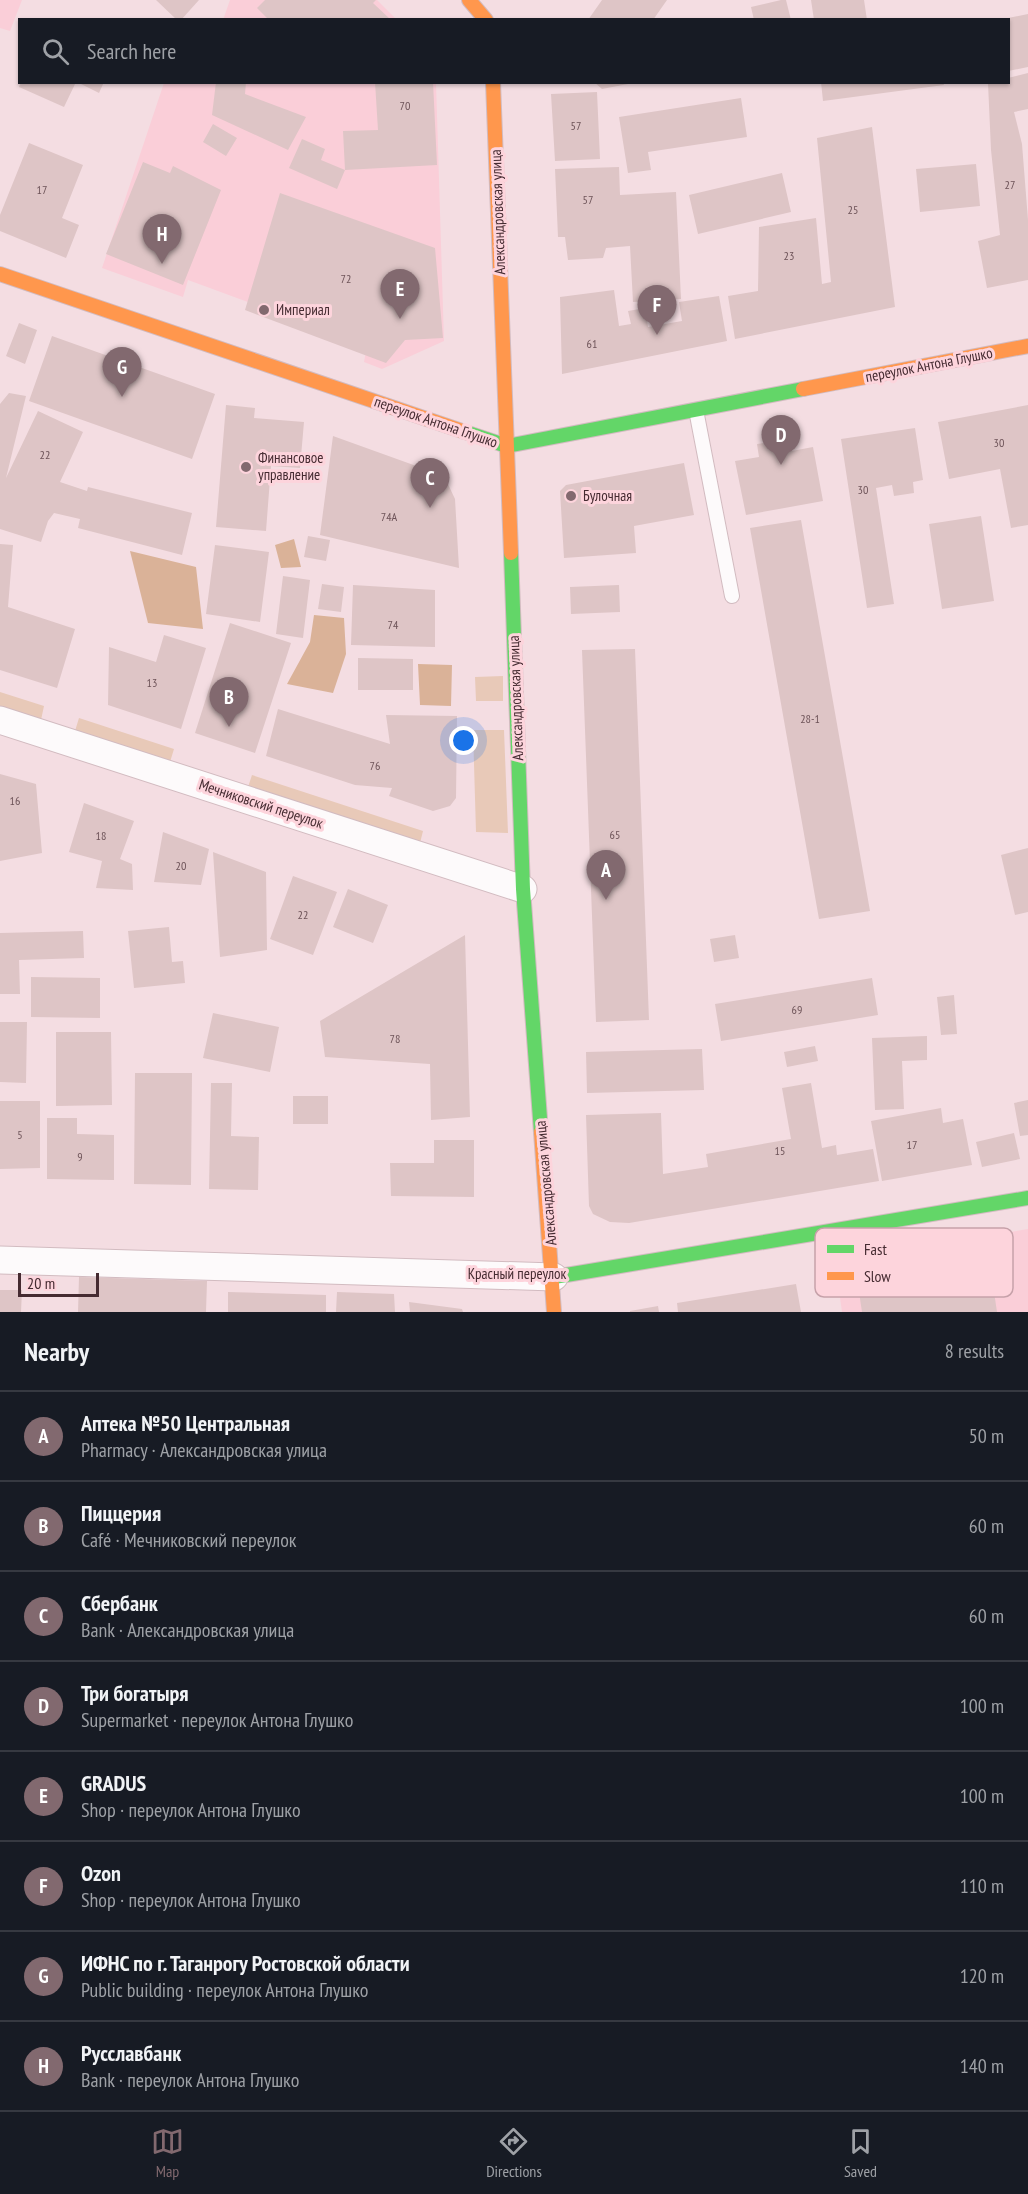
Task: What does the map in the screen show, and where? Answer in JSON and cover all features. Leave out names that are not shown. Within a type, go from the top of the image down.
[{"type":"street","points":[[469,0],[484,18]]},
{"type":"street","points":[[490,0],[491,18]]},
{"type":"street","name":"Александровская улица","points":[[493,84],[523,889],[554,1277],[554,1312]]},
{"type":"street","name":"переулок Антона Глушко","points":[[0,274],[507,446],[1028,346]]},
{"type":"street","name":"Мечниковский переулок","points":[[0,720],[523,889]]},
{"type":"street","name":"Красный переулок","points":[[848,1228],[1028,1198]]},
{"type":"street","name":"Красный переулок","points":[[0,1260],[554,1277],[815,1234]]},
{"type":"lane","points":[[696,410],[732,596]]},
{"type":"shaded area","points":[[0,0],[22,0],[10,31],[0,28]]},
{"type":"shaded area","points":[[230,0],[377,0],[395,18],[224,18]]},
{"type":"shaded area","points":[[164,84],[436,84],[444,341],[382,369],[364,362],[367,346],[188,280],[183,297],[102,268]]},
{"type":"shaded area","points":[[294,539],[301,567],[281,568],[275,545]]},
{"type":"shaded area","points":[[130,551],[196,567],[203,629],[148,623]]},
{"type":"shaded area","points":[[314,615],[344,618],[346,654],[333,693],[287,684],[310,642]]},
{"type":"shaded area","points":[[418,664],[452,665],[451,706],[420,705]]},
{"type":"shaded area","points":[[503,676],[503,701],[476,701],[475,677]]},
{"type":"shaded area","points":[[0,692],[44,706],[41,720],[0,707]]},
{"type":"shaded area","points":[[79,718],[174,749],[170,762],[75,731]]},
{"type":"shaded area","points":[[473,730],[504,730],[508,833],[476,832]]},
{"type":"shaded area","points":[[252,775],[423,831],[420,843],[248,787]]},
{"type":"shaded area","points":[[1028,1229],[1028,1312],[842,1312],[840,1297],[1013,1297],[1013,1232]]},
{"type":"building","points":[[156,0],[199,0],[183,18],[175,18]]},
{"type":"building","points":[[265,0],[376,0],[373,3],[389,18],[267,18],[257,8]]},
{"type":"building","points":[[602,0],[667,0],[654,18],[589,18]]},
{"type":"building","points":[[786,0],[790,18],[754,18],[751,7]]},
{"type":"building","points":[[811,0],[864,0],[867,18],[814,18]]},
{"type":"building","points":[[1028,14],[1028,67],[1010,71],[1010,18],[1008,18]]},
{"type":"building","points":[[1028,73],[1028,109],[1014,112],[1022,144],[1028,220],[1028,280],[987,288],[978,241],[1000,235],[991,150],[988,84],[1010,84],[1010,78]]},
{"type":"building","points":[[20,84],[75,84],[64,107],[19,87]]},
{"type":"building","points":[[81,84],[103,84],[99,93]]},
{"type":"building","points":[[216,84],[246,84],[245,94],[306,117],[288,150],[212,115]]},
{"type":"building","points":[[375,84],[433,84],[437,165],[345,170],[343,131],[378,130]]},
{"type":"building","points":[[596,84],[628,84],[602,89]]},
{"type":"building","points":[[821,84],[944,85],[823,101]]},
{"type":"building","points":[[597,92],[600,159],[555,161],[551,94]]},
{"type":"building","points":[[741,98],[747,137],[648,152],[651,170],[628,173],[619,117]]},
{"type":"building","points":[[213,124],[237,138],[226,156],[203,142]]},
{"type":"building","points":[[872,127],[895,307],[735,339],[728,296],[758,291],[759,227],[816,218],[822,284],[831,282],[817,138]]},
{"type":"building","points":[[302,139],[325,149],[321,160],[345,170],[337,189],[289,168]]},
{"type":"building","points":[[29,143],[83,165],[62,218],[79,225],[66,258],[0,231],[0,215]]},
{"type":"building","points":[[143,162],[170,173],[173,166],[221,190],[183,285],[106,254]]},
{"type":"building","points":[[976,164],[980,206],[920,212],[916,169]]},
{"type":"building","points":[[619,167],[620,195],[676,192],[681,299],[633,302],[630,246],[606,248],[603,258],[568,260],[565,237],[558,237],[555,169]]},
{"type":"building","points":[[782,173],[791,212],[698,234],[689,195]]},
{"type":"building","points":[[280,193],[435,248],[443,338],[405,340],[386,363],[245,310]]},
{"type":"building","points":[[614,290],[619,326],[631,324],[628,311],[645,308],[648,327],[682,321],[679,302],[719,296],[727,341],[562,374],[560,297]]},
{"type":"building","points":[[19,323],[37,330],[25,364],[6,356]]},
{"type":"building","points":[[52,336],[215,394],[192,459],[29,401]]},
{"type":"building","points":[[9,393],[26,396],[6,478],[38,411],[83,432],[60,482],[87,491],[88,487],[192,513],[182,555],[78,528],[80,519],[54,513],[48,521],[41,542],[0,529],[0,404]]},
{"type":"building","name":"Финансовое управление","points":[[226,405],[255,408],[254,418],[304,422],[300,468],[271,466],[266,531],[216,527]]},
{"type":"building","points":[[1028,405],[1028,525],[1011,528],[1000,469],[949,479],[938,422]]},
{"type":"building","points":[[915,428],[923,480],[913,482],[914,493],[894,496],[892,485],[876,488],[894,604],[867,608],[841,439]]},
{"type":"building","points":[[333,436],[433,472],[447,482],[455,499],[459,568],[320,535]]},
{"type":"building","points":[[789,439],[792,451],[813,447],[823,501],[746,515],[735,461],[759,457],[757,444]]},
{"type":"building","points":[[684,463],[694,515],[634,526],[636,553],[564,558],[560,491],[566,485]]},
{"type":"building","points":[[981,516],[994,601],[942,609],[929,524]]},
{"type":"building","points":[[801,520],[870,911],[819,919],[750,528]]},
{"type":"building","points":[[308,536],[330,540],[326,561],[304,557]]},
{"type":"building","points":[[0,544],[13,545],[8,607],[75,629],[57,688],[0,670]]},
{"type":"building","points":[[215,545],[269,552],[260,622],[206,614]]},
{"type":"building","points":[[283,576],[310,580],[303,638],[276,634]]},
{"type":"building","points":[[322,584],[344,587],[341,612],[318,609]]},
{"type":"building","points":[[353,585],[435,590],[435,647],[351,645]]},
{"type":"building","points":[[619,585],[620,612],[571,614],[570,587]]},
{"type":"building","points":[[230,623],[291,643],[255,753],[195,733]]},
{"type":"building","points":[[164,635],[206,648],[181,729],[108,705],[109,647],[156,662]]},
{"type":"building","points":[[635,649],[649,1020],[596,1022],[582,650]]},
{"type":"building","points":[[358,658],[413,659],[413,690],[358,690]]},
{"type":"building","points":[[278,709],[390,744],[386,715],[457,716],[456,798],[450,806],[433,811],[389,796],[392,788],[355,785],[266,756]]},
{"type":"building","points":[[0,774],[36,784],[42,853],[0,861]]},
{"type":"building","points":[[84,803],[134,821],[120,859],[132,864],[133,890],[96,888],[102,861],[69,852]]},
{"type":"building","points":[[163,832],[209,849],[201,885],[154,882]]},
{"type":"building","points":[[1028,848],[1028,912],[1015,915],[1001,855]]},
{"type":"building","points":[[213,852],[266,872],[267,950],[220,957]]},
{"type":"building","points":[[293,876],[337,892],[313,955],[270,939]]},
{"type":"building","points":[[348,889],[388,905],[373,943],[333,927]]},
{"type":"building","points":[[169,927],[172,962],[183,961],[185,983],[134,988],[128,931]]},
{"type":"building","points":[[83,931],[84,958],[19,960],[20,994],[0,994],[0,933]]},
{"type":"building","points":[[465,935],[470,1117],[431,1120],[430,1064],[325,1057],[320,1021]]},
{"type":"building","points":[[735,935],[739,958],[714,962],[710,939]]},
{"type":"building","points":[[31,977],[100,978],[100,1018],[31,1017]]},
{"type":"building","points":[[872,978],[878,1015],[721,1041],[715,1004]]},
{"type":"building","points":[[954,995],[957,1034],[941,1035],[937,997]]},
{"type":"building","points":[[213,1013],[279,1027],[270,1072],[203,1058]]},
{"type":"building","points":[[0,1022],[27,1022],[26,1083],[0,1082]]},
{"type":"building","points":[[56,1032],[111,1032],[112,1105],[56,1106]]},
{"type":"building","points":[[927,1036],[927,1060],[902,1061],[904,1109],[875,1110],[872,1038]]},
{"type":"building","points":[[815,1046],[818,1061],[787,1067],[784,1052]]},
{"type":"building","points":[[702,1049],[704,1090],[587,1093],[586,1052]]},
{"type":"building","points":[[135,1073],[192,1073],[191,1185],[134,1184]]},
{"type":"building","points":[[211,1083],[232,1083],[231,1136],[259,1137],[258,1190],[209,1189]]},
{"type":"building","points":[[811,1083],[822,1148],[836,1145],[837,1155],[873,1149],[879,1181],[629,1223],[610,1222],[593,1214],[589,1206],[586,1115],[661,1113],[663,1174],[708,1167],[706,1154],[791,1139],[782,1088]]},
{"type":"building","points":[[293,1096],[328,1096],[328,1124],[293,1124]]},
{"type":"building","points":[[1028,1100],[1028,1135],[1020,1136],[1014,1103]]},
{"type":"building","points":[[0,1101],[40,1101],[40,1168],[0,1169]]},
{"type":"building","points":[[941,1108],[943,1123],[963,1119],[972,1165],[882,1181],[871,1121]]},
{"type":"building","points":[[47,1118],[77,1118],[77,1134],[114,1135],[114,1180],[47,1179]]},
{"type":"building","points":[[1014,1133],[1020,1159],[982,1167],[976,1142]]},
{"type":"building","points":[[434,1140],[474,1140],[474,1197],[391,1196],[390,1163],[434,1163]]},
{"type":"building","points":[[79,1277],[207,1281],[206,1312],[78,1312]]},
{"type":"building","points":[[796,1284],[801,1312],[678,1312],[677,1303]]},
{"type":"building","points":[[0,1290],[22,1290],[21,1312],[0,1312]]},
{"type":"building","points":[[228,1292],[326,1295],[326,1312],[228,1312]]},
{"type":"building","points":[[337,1292],[394,1294],[395,1312],[336,1312]]},
{"type":"building","points":[[860,1297],[995,1297],[997,1312],[862,1312]]},
{"type":"building","points":[[409,1302],[462,1309],[463,1312],[410,1312]]},
{"type":"building","points":[[658,1306],[659,1312],[630,1312],[630,1311]]},
{"type":"traffic: fast","points":[[465,432],[507,446],[803,389]]},
{"type":"traffic: fast","points":[[511,553],[523,889],[541,1132]]},
{"type":"traffic: fast","points":[[848,1228],[1028,1198]]},
{"type":"traffic: fast","points":[[554,1277],[815,1234]]},
{"type":"traffic: slow","points":[[469,0],[484,18]]},
{"type":"traffic: slow","points":[[493,84],[511,553]]},
{"type":"traffic: slow","points":[[0,274],[465,432]]},
{"type":"traffic: slow","points":[[803,389],[1028,346]]},
{"type":"traffic: slow","points":[[541,1132],[554,1312]]},
{"type":"place","name":"Русславбанк","points":[[162,264]]},
{"type":"place","name":"Империал","points":[[264,310]]},
{"type":"place","name":"GRADUS","points":[[400,319]]},
{"type":"place","name":"Ozon","points":[[657,335]]},
{"type":"place","name":"ИФНС по г. Таганрогу Ростовской области","points":[[122,397]]},
{"type":"place","name":"Три богатыря","points":[[781,465]]},
{"type":"place","name":"Финансовое управление","points":[[246,467]]},
{"type":"place","name":"Булочная","points":[[571,496]]},
{"type":"place","name":"Сбербанк","points":[[430,508]]},
{"type":"place","name":"Пиццерия","points":[[229,727]]},
{"type":"place","name":"Аптека №50 Центральная","points":[[606,900]]}]
